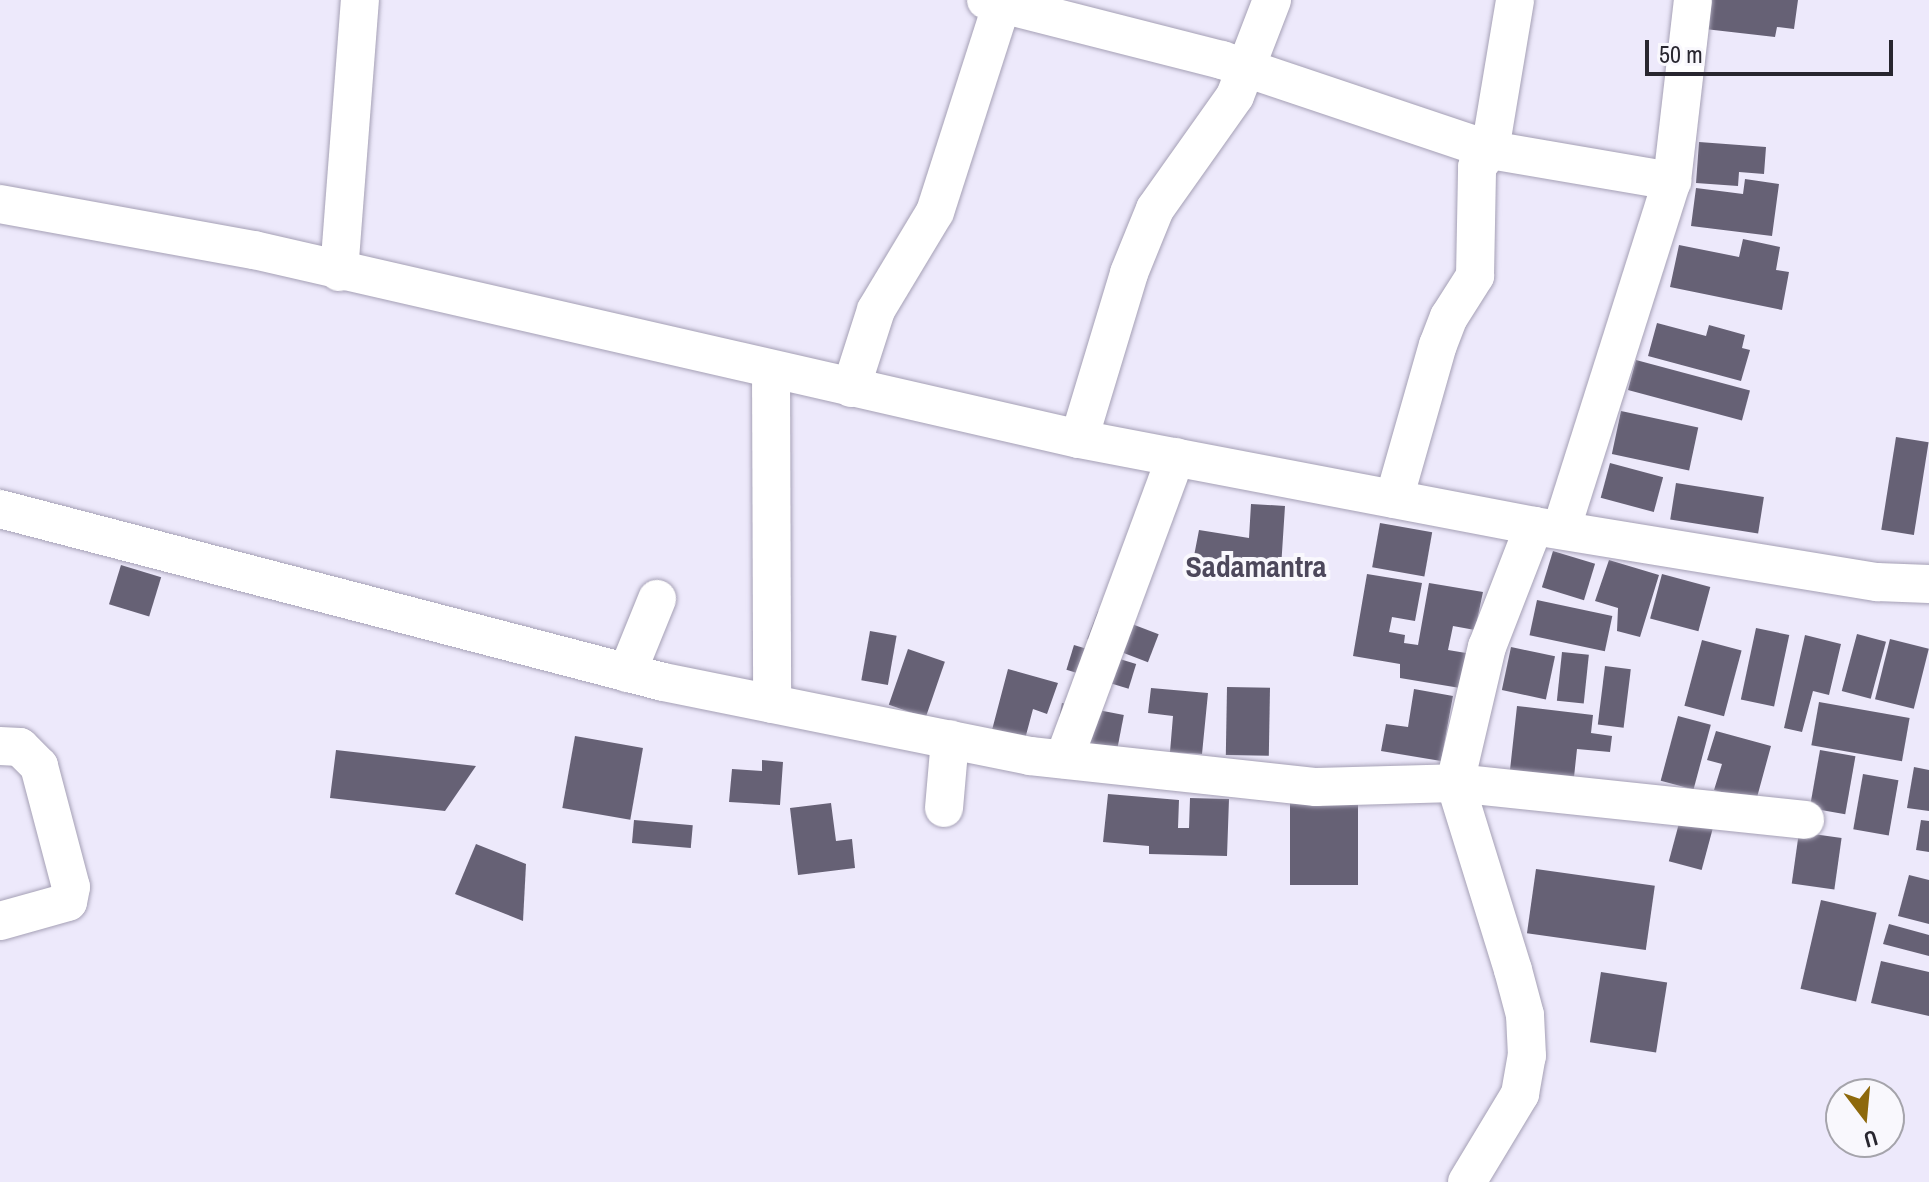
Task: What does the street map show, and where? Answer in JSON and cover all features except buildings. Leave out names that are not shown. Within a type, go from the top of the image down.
[{"type":"street","points":[[339,272],[360,0]]},
{"type":"street","points":[[1079,439],[1129,273],[1155,209],[1235,96],[1272,0]]},
{"type":"street","points":[[1394,499],[1443,331],[1475,276],[1472,225],[1477,167],[1490,150],[1515,0]]},
{"type":"street","points":[[1467,1182],[1520,1094],[1527,1056],[1521,1000],[1455,783],[1487,647],[1548,527],[1672,181],[1693,0]]},
{"type":"street","points":[[851,388],[876,310],[935,212],[994,2],[1247,68],[1490,150],[1672,181]]},
{"type":"street","points":[[0,204],[254,250],[339,272],[1079,439],[1548,527],[1877,582],[1929,584]]},
{"type":"street","points":[[771,370],[772,704]]},
{"type":"street","points":[[1064,759],[1176,457]]},
{"type":"street","points":[[0,509],[627,673],[772,704],[1064,759],[1316,787],[1455,783],[1805,820]]},
{"type":"street","points":[[627,673],[657,599]]},
{"type":"street","points":[[944,808],[950,739]]},
{"type":"street","points":[[0,746],[20,747],[39,766],[71,887],[68,902],[0,921]]},
{"type":"district","name":"Sadamantra","points":[[1256,566]]}]
